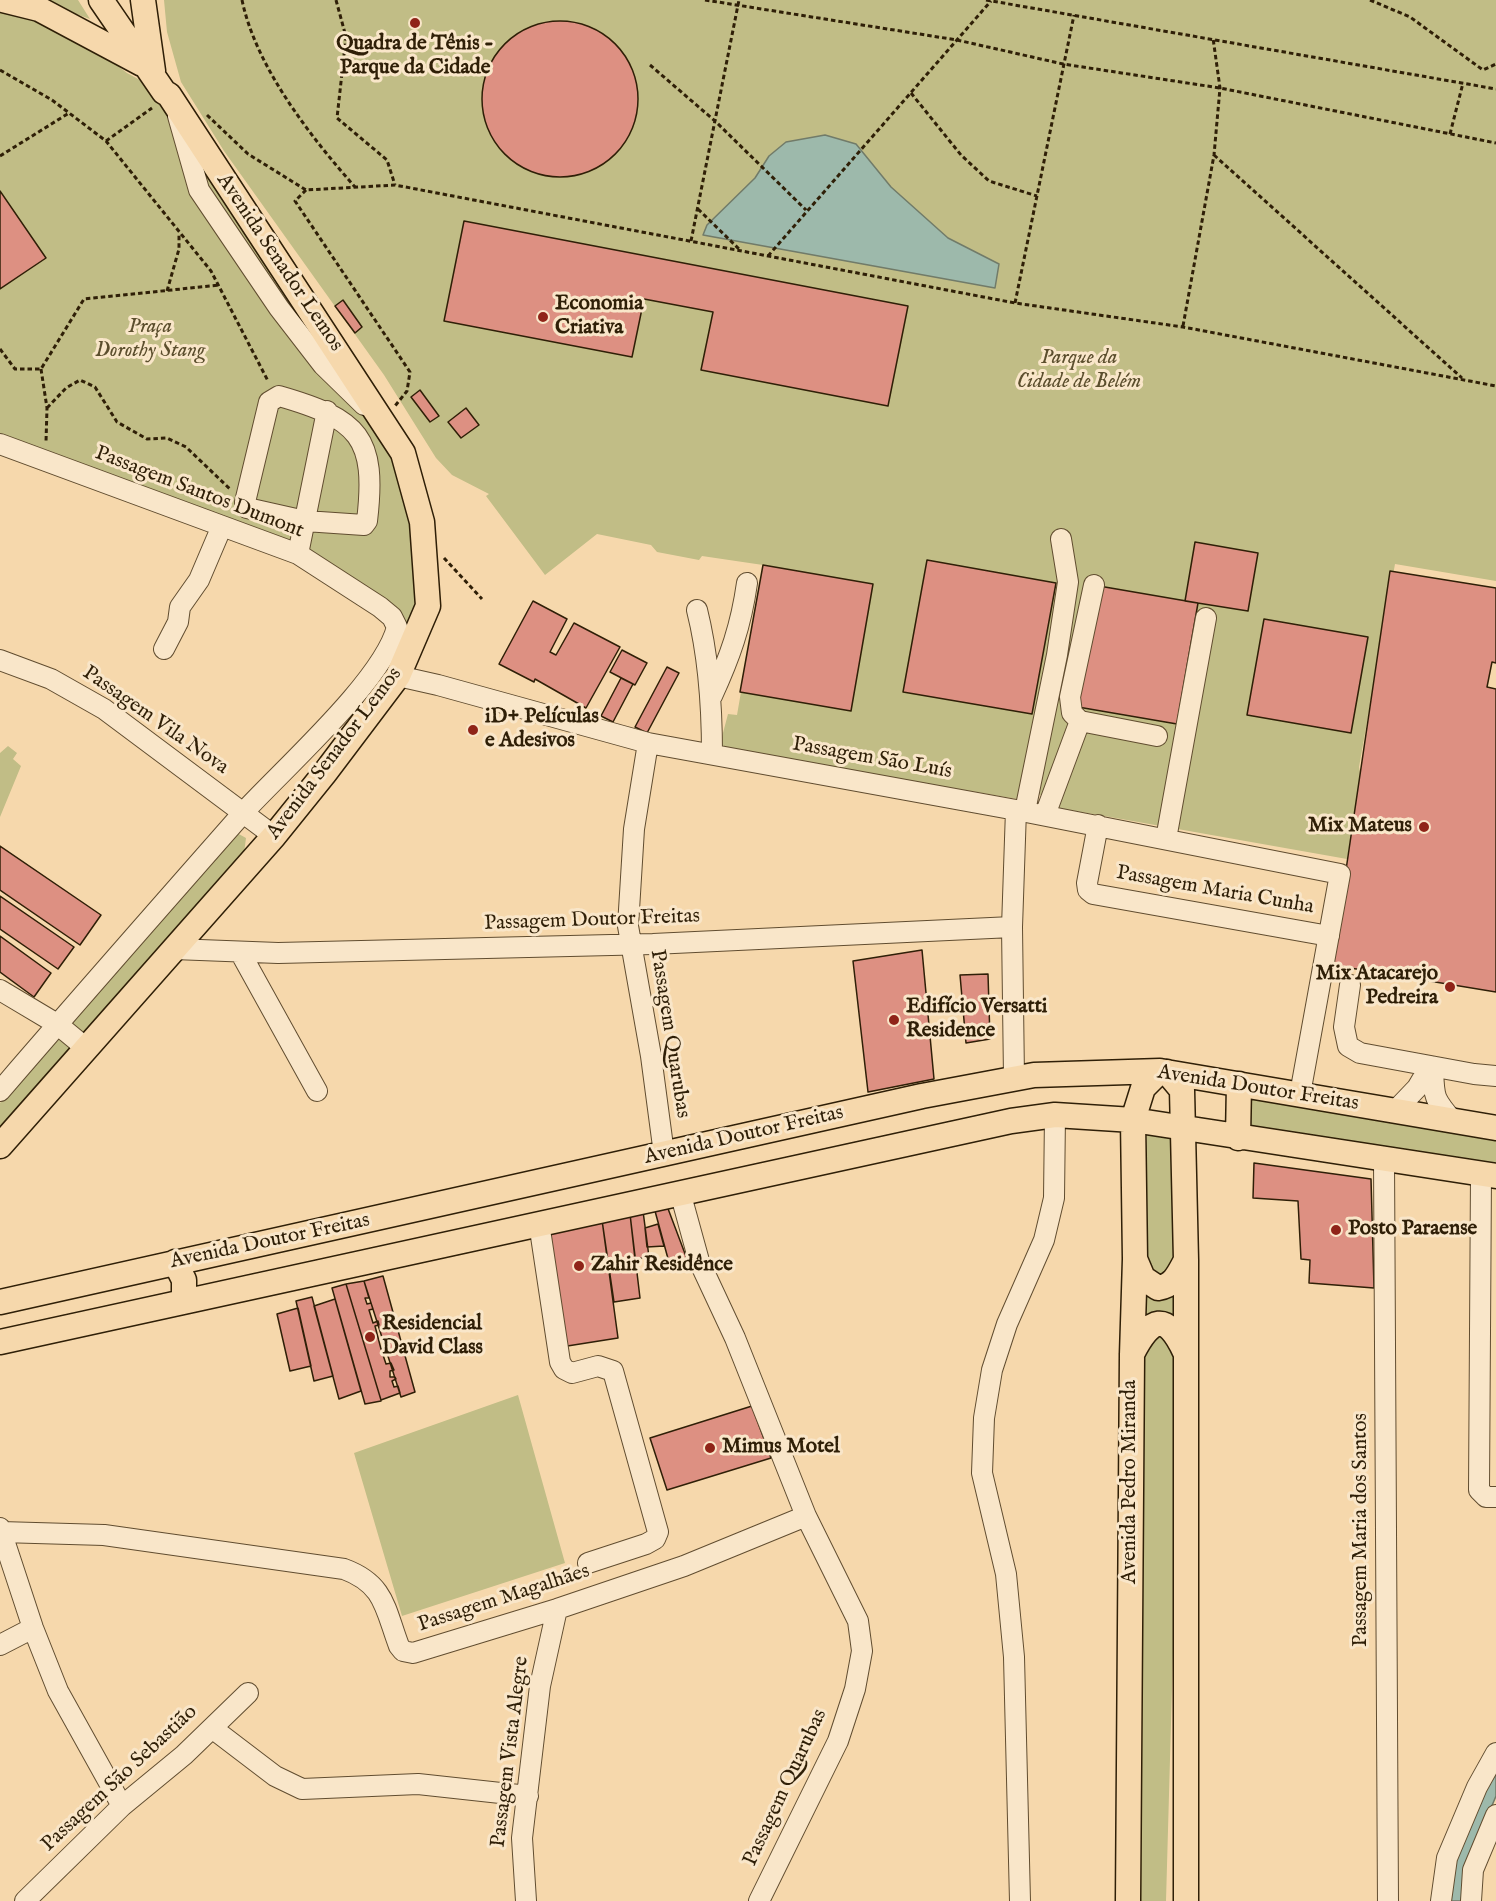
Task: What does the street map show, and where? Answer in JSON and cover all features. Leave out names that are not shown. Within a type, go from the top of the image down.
[{"type":"main road","points":[[3,0],[39,9],[150,71]]},
{"type":"main road","name":"Avenida Senador Lemos","points":[[0,1146],[274,836],[398,676],[428,606],[429,593],[422,522],[404,453],[172,101],[101,0]]},
{"type":"main road","points":[[143,0],[150,71]]},
{"type":"main road","name":"Avenida Doutor Freitas","points":[[0,1302],[922,1096],[1014,1078],[1105,1071],[1164,1071],[1496,1128]]},
{"type":"main road","points":[[1164,1071],[1182,1090],[1186,1260],[1186,1901]]},
{"type":"main road","name":"Avenida Pedro Miranda","points":[[1128,1901],[1132,1354],[1135,1259],[1133,1120],[1143,1088],[1164,1071]]},
{"type":"main road","points":[[1238,1138],[1239,1084]]},
{"type":"main road","name":"Avenida Doutor Freitas","points":[[0,1342],[680,1192],[1011,1121],[1055,1115],[1133,1120],[1182,1130],[1488,1175]]},
{"type":"main road","points":[[243,1248],[239,1256],[240,1272],[247,1288]]},
{"type":"main road","points":[[1135,1259],[1143,1278],[1158,1288],[1166,1287],[1176,1279],[1186,1260]]},
{"type":"main road","points":[[175,1262],[184,1280],[184,1301]]},
{"type":"main road","points":[[1132,1354],[1143,1333],[1160,1322],[1168,1324],[1176,1332],[1186,1354]]},
{"type":"street","points":[[274,397],[327,411],[344,423],[369,458],[372,484],[368,521],[359,526],[305,521],[250,511],[245,502],[269,402],[274,397]]},
{"type":"street","points":[[298,554],[327,411]]},
{"type":"street","name":"Passagem Santos Dumont","points":[[0,444],[298,554],[380,607],[392,617],[398,627]]},
{"type":"street","points":[[164,649],[178,622],[180,607],[199,580],[222,526]]},
{"type":"street","points":[[1014,1078],[1012,927],[1020,811],[1057,655],[1068,582],[1061,539]]},
{"type":"street","points":[[712,696],[729,659],[742,621],[747,583]]},
{"type":"street","points":[[1094,585],[1070,697],[1072,713],[1080,721],[1157,736]]},
{"type":"street","points":[[697,610],[706,646],[712,696],[712,754]]},
{"type":"street","points":[[1166,839],[1206,618]]},
{"type":"street","name":"Avenida Senador Lemos","points":[[0,1091],[244,813],[350,700],[394,642],[398,627]]},
{"type":"street","name":"Passagem Vila Nova","points":[[0,660],[51,679],[104,709],[274,836]]},
{"type":"street","name":"Passagem São Luís","points":[[398,676],[648,743],[1098,825],[1340,874],[1329,936]]},
{"type":"street","points":[[1045,815],[1080,721]]},
{"type":"street","name":"Passagem Quarubas","points":[[648,743],[634,829],[628,926],[651,1056],[664,1154]]},
{"type":"street","name":"Passagem Maria Cunha","points":[[1098,825],[1086,886],[1093,894],[1329,936]]},
{"type":"street","name":"Passagem Doutor Freitas","points":[[174,949],[278,953],[630,944],[1012,927]]},
{"type":"street","points":[[1300,1094],[1329,936]]},
{"type":"street","points":[[240,952],[317,1091]]},
{"type":"street","points":[[1350,985],[1344,1027],[1348,1046],[1360,1053],[1496,1076]]},
{"type":"street","points":[[0,990],[57,1024],[86,1048]]},
{"type":"street","points":[[1395,1111],[1417,1088],[1432,1067]]},
{"type":"street","points":[[1432,1067],[1433,1092],[1440,1106],[1454,1121]]},
{"type":"street","points":[[1020,1901],[1014,1657],[1006,1574],[982,1473],[984,1418],[992,1370],[1007,1324],[1044,1240],[1054,1198],[1055,1115]]},
{"type":"street","name":"Passagem Maria dos Santos","points":[[1384,1159],[1388,1901]]},
{"type":"street","points":[[1488,1175],[1479,1490],[1486,1497],[1496,1497]]},
{"type":"street","name":"Passagem Quarubas","points":[[680,1192],[699,1261],[735,1338],[806,1516],[858,1621],[862,1651],[855,1689],[838,1741],[759,1901]]},
{"type":"street","points":[[539,1223],[560,1362],[564,1369],[572,1373],[598,1366],[613,1371],[658,1532],[655,1539],[646,1544],[588,1563]]},
{"type":"street","name":"Passagem Magalhães","points":[[1,1530],[104,1535],[344,1569],[371,1581],[380,1594],[399,1646],[407,1653],[413,1653],[557,1609],[684,1566],[806,1516]]},
{"type":"street","points":[[1,1530],[33,1628],[58,1691],[122,1806]]},
{"type":"street","name":"Passagem Vista Alegre","points":[[526,1901],[522,1838],[540,1686],[557,1609]]},
{"type":"street","points":[[0,1645],[33,1628]]},
{"type":"street","name":"Passagem São Sebastião","points":[[26,1901],[122,1806],[212,1728],[248,1693]]},
{"type":"street","points":[[212,1728],[275,1776],[302,1789],[418,1784],[528,1796]]},
{"type":"street","points":[[1441,1901],[1447,1858],[1476,1787],[1496,1753]]},
{"type":"street","points":[[1471,1901],[1473,1870],[1496,1815]]},
{"type":"path","points":[[242,0],[247,23],[288,103],[355,187]]},
{"type":"path","points":[[336,0],[346,37],[337,118],[387,160],[395,185]]},
{"type":"path","points":[[705,0],[957,40],[1063,64],[1220,88],[1496,143]]},
{"type":"path","points":[[691,241],[739,0]]},
{"type":"path","points":[[986,0],[1496,89]]},
{"type":"path","points":[[1370,0],[1410,17],[1483,70],[1496,64]]},
{"type":"path","points":[[768,256],[876,129],[992,1]]},
{"type":"path","points":[[1015,303],[1074,15]]},
{"type":"path","points":[[1183,327],[1214,155],[1220,88],[1213,38]]},
{"type":"path","points":[[650,65],[715,121],[806,210]]},
{"type":"path","points":[[0,70],[69,113],[106,141],[220,285],[266,373],[274,397]]},
{"type":"path","points":[[1450,134],[1463,83]]},
{"type":"path","points":[[911,93],[961,155],[989,181],[1037,196]]},
{"type":"path","points":[[106,141],[172,101]]},
{"type":"path","points":[[202,110],[248,154],[306,190],[395,185],[1015,303],[1183,327],[1496,386]]},
{"type":"path","points":[[0,156],[69,113]]},
{"type":"path","points":[[1214,155],[1464,379]]},
{"type":"path","points":[[306,190],[295,201],[410,372],[407,391],[382,422]]},
{"type":"path","points":[[698,209],[742,251]]},
{"type":"path","points":[[167,291],[179,249],[179,232]]},
{"type":"path","points":[[46,460],[47,408],[41,369],[84,300],[220,285]]},
{"type":"path","points":[[0,349],[15,369],[41,369]]},
{"type":"path","points":[[47,408],[66,388],[80,380],[95,387],[117,422],[147,439],[166,438],[186,447],[245,502]]},
{"type":"green space","points":[[37,0],[78,0],[90,19]]},
{"type":"green space","name":"Parque da Cidade de Belém","points":[[164,0],[1496,0],[1496,581],[1395,564],[1359,767],[1361,776],[1347,859],[1059,808],[1039,794],[1019,790],[1017,799],[719,748],[728,714],[737,715],[763,565],[702,556],[699,560],[657,552],[651,545],[597,534],[545,575],[486,496],[489,494],[452,475],[436,458],[384,375],[224,151],[181,82],[167,32]]},
{"type":"green space","name":"Praça Dorothy Stang","points":[[0,3],[63,23],[127,73],[164,93],[388,427],[422,522],[416,637],[298,554],[0,444]]},
{"type":"green space","points":[[8,746],[17,753],[13,759],[21,766],[0,817],[0,753]]},
{"type":"green space","points":[[237,833],[246,838],[243,861],[0,1138],[0,1103]]},
{"type":"green space","points":[[1246,1098],[1496,1141],[1496,1171],[1243,1133]]},
{"type":"green space","points":[[1147,1133],[1173,1137],[1173,1264],[1167,1272],[1153,1276],[1140,1254]]},
{"type":"green space","points":[[1138,1277],[1181,1280],[1180,1331],[1140,1330]]},
{"type":"green space","points":[[1156,1330],[1177,1347],[1174,1617],[1166,1901],[1139,1901],[1139,1362]]},
{"type":"green space","points":[[518,1395],[565,1563],[402,1616],[354,1453]]},
{"type":"shaded area","points":[[825,135],[856,144],[891,187],[948,238],[999,264],[995,288],[703,235],[707,225],[755,178],[769,156],[786,142]]},
{"type":"shaded area","points":[[1496,1766],[1496,1796],[1467,1865],[1461,1901],[1446,1901],[1454,1863]]},
{"type":"building","points":[[560,21],[575,22],[590,27],[615,44],[632,69],[637,84],[637,114],[632,129],[615,154],[590,171],[575,176],[560,177],[545,176],[530,171],[505,154],[488,129],[483,114],[482,99],[483,84],[488,69],[505,44],[530,27],[545,22]]},
{"type":"building","points":[[0,191],[46,258],[0,289]]},
{"type":"building","name":"Economia Criativa","points":[[464,221],[908,306],[888,406],[701,370],[713,312],[644,299],[632,357],[444,321]]},
{"type":"building","points":[[343,300],[362,327],[355,333],[335,306]]},
{"type":"building","points":[[420,390],[439,416],[430,422],[411,397]]},
{"type":"building","points":[[466,408],[479,425],[461,438],[448,422]]},
{"type":"building","points":[[1195,542],[1258,553],[1248,611],[1185,601]]},
{"type":"building","points":[[927,560],[1056,583],[1032,714],[903,692]]},
{"type":"building","points":[[763,565],[873,584],[851,711],[740,692]]},
{"type":"building","name":"Mix Mateus","points":[[1390,571],[1496,588],[1496,663],[1492,662],[1487,687],[1496,689],[1496,992],[1332,965]]},
{"type":"building","points":[[1099,586],[1198,603],[1177,724],[1078,707]]},
{"type":"building","points":[[533,601],[567,619],[550,652],[556,655],[574,623],[620,647],[586,708],[535,679],[534,682],[499,664]]},
{"type":"building","points":[[1264,619],[1368,637],[1351,733],[1247,715]]},
{"type":"building","points":[[622,650],[647,663],[635,685],[610,672]]},
{"type":"building","points":[[667,667],[679,673],[647,733],[635,727]]},
{"type":"building","points":[[621,678],[633,684],[613,722],[601,716]]},
{"type":"building","points":[[0,846],[101,915],[80,945],[0,890]]},
{"type":"building","points":[[0,896],[74,947],[58,969],[0,929]]},
{"type":"building","points":[[0,936],[51,973],[34,997],[0,972]]},
{"type":"building","name":"Edifício Versatti Residence","points":[[922,950],[934,1079],[868,1092],[853,961]]},
{"type":"building","points":[[988,974],[990,1039],[966,1043],[960,975]]},
{"type":"building","name":"Posto Paraense","points":[[1254,1163],[1371,1179],[1374,1288],[1309,1283],[1310,1260],[1301,1259],[1298,1201],[1253,1198]]},
{"type":"building","points":[[667,1206],[687,1259],[670,1266],[655,1211]]},
{"type":"building","points":[[643,1211],[649,1257],[635,1259],[630,1214]]},
{"type":"building","points":[[630,1214],[640,1298],[614,1302],[602,1220]]},
{"type":"building","name":"Zahir Residênce","points":[[602,1220],[618,1338],[561,1347],[544,1230]]},
{"type":"building","points":[[658,1224],[664,1246],[647,1247],[645,1228]]},
{"type":"building","points":[[383,1276],[415,1392],[401,1397],[364,1281]]},
{"type":"building","name":"Residencial David Class","points":[[364,1281],[369,1298],[365,1298],[367,1304],[371,1303],[373,1309],[369,1310],[373,1323],[378,1321],[379,1325],[375,1326],[381,1349],[385,1347],[386,1351],[382,1352],[386,1364],[391,1363],[394,1370],[390,1371],[390,1377],[395,1377],[396,1379],[392,1381],[394,1387],[398,1386],[400,1393],[381,1400],[346,1284]]},
{"type":"building","points":[[346,1284],[381,1401],[365,1404],[332,1288]]},
{"type":"building","points":[[312,1297],[333,1376],[314,1381],[296,1301]]},
{"type":"building","points":[[335,1299],[361,1391],[339,1399],[314,1306]]},
{"type":"building","points":[[298,1308],[311,1366],[290,1371],[277,1314]]},
{"type":"building","name":"Mimus Motel","points":[[752,1406],[771,1458],[667,1490],[650,1438]]},
{"type":"place","name":"Quadra de Tênis - Parque da Cidade","points":[[415,23]]},
{"type":"place","name":"Economia Criativa","points":[[543,317]]},
{"type":"place","name":"iD+ Películas e Adesivos","points":[[473,730]]},
{"type":"place","name":"Mix Mateus","points":[[1424,827]]},
{"type":"place","name":"Mix Atacarejo Pedreira","points":[[1450,987]]},
{"type":"place","name":"Edifício Versatti Residence","points":[[894,1020]]},
{"type":"place","name":"Posto Paraense","points":[[1336,1230]]},
{"type":"place","name":"Zahir Residênce","points":[[579,1266]]},
{"type":"place","name":"Residencial David Class","points":[[370,1337]]},
{"type":"place","name":"Mimus Motel","points":[[710,1448]]}]
